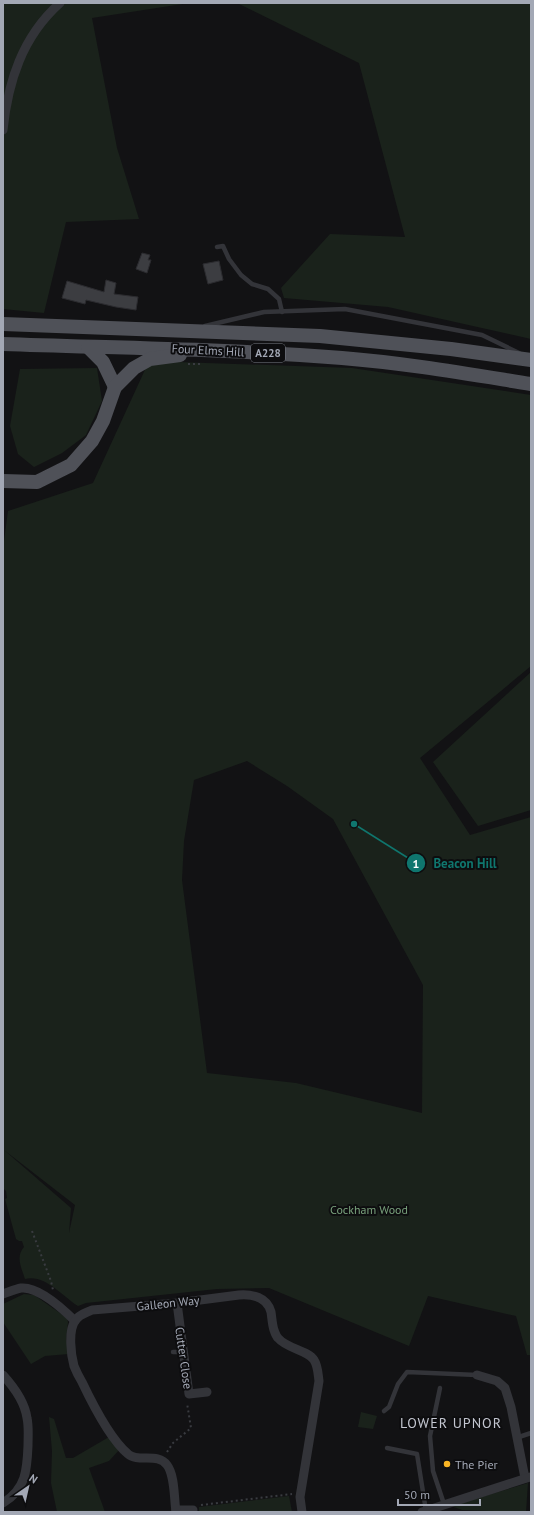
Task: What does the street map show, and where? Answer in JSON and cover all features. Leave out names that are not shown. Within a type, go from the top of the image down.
[{"type":"main road","name":"Four Elms Hill","points":[[3,324],[320,336],[452,349],[531,360]]},
{"type":"main road","name":"Four Elms Hill","points":[[3,344],[136,347],[351,359],[407,365],[531,384]]},
{"type":"main road","points":[[88,347],[103,362],[115,387]]},
{"type":"main road","points":[[3,481],[37,482],[71,465],[92,441],[102,421],[115,387],[134,368],[150,360],[213,351]]},
{"type":"street","points":[[3,130],[6,103],[12,77],[36,28],[60,3]]},
{"type":"street","points":[[3,1294],[22,1288],[32,1290],[63,1309],[75,1321],[72,1328],[71,1343],[74,1366],[87,1392],[125,1456],[129,1455],[161,1460],[168,1465],[171,1472],[176,1511],[194,1508]]},
{"type":"street","name":"Galleon Way","points":[[75,1321],[83,1313],[92,1310],[177,1303],[239,1294],[249,1294],[258,1297],[265,1302],[271,1311],[272,1323],[277,1338],[286,1345],[305,1353],[314,1359],[317,1367],[319,1381],[300,1493],[302,1512]]},
{"type":"street","name":"Cutter Close","points":[[177,1303],[189,1394],[207,1392]]},
{"type":"street","points":[[3,1375],[9,1381],[23,1405],[27,1417],[28,1432],[25,1477],[20,1487],[4,1500]]},
{"type":"street","points":[[424,1511],[528,1477],[516,1438],[506,1388],[497,1381],[477,1375]]},
{"type":"lane","points":[[217,247],[223,246],[229,259],[241,275],[252,284],[268,289],[279,299],[282,312]]},
{"type":"lane","points":[[186,330],[264,312],[345,309],[482,335],[531,360]]},
{"type":"lane","points":[[173,1352],[183,1352]]},
{"type":"lane","points":[[384,1411],[392,1402],[398,1384],[408,1372],[477,1375]]},
{"type":"lane","points":[[440,1388],[430,1436],[433,1471],[444,1504]]},
{"type":"lane","points":[[516,1438],[531,1433]]},
{"type":"lane","points":[[387,1448],[416,1454],[424,1511]]},
{"type":"path","points":[[188,364],[204,363]]},
{"type":"path","points":[[32,1231],[53,1290],[49,1300]]},
{"type":"path","points":[[161,1460],[173,1443],[191,1428],[187,1403],[189,1394]]},
{"type":"path","points":[[194,1508],[300,1493]]},
{"type":"green space","points":[[3,3],[189,3],[92,18],[117,148],[139,219],[66,222],[44,313],[3,309]]},
{"type":"green space","points":[[237,3],[531,3],[531,339],[388,307],[284,298],[281,288],[330,234],[405,237],[359,63]]},
{"type":"green space","name":"Cockham Wood","points":[[149,361],[352,368],[531,395],[531,666],[420,758],[470,835],[531,817],[531,1355],[527,1355],[516,1316],[428,1296],[409,1346],[269,1288],[217,1289],[86,1303],[78,1306],[46,1283],[32,1278],[25,1279],[20,1259],[21,1251],[24,1247],[22,1241],[16,1239],[5,1199],[7,1198],[6,1191],[3,1188],[3,548],[8,511],[93,483]],"holes":[[[247,761],[287,786],[333,819],[423,985],[422,1113],[296,1083],[207,1073],[182,880],[184,841],[194,780]],[[4,1150],[75,1205],[69,1233],[71,1208]]]},
{"type":"green space","points":[[97,368],[102,401],[86,435],[62,453],[34,467],[18,454],[10,426],[20,369]]},
{"type":"green space","points":[[531,672],[531,810],[478,826],[433,762]]},
{"type":"green space","points":[[24,1294],[34,1295],[67,1318],[66,1340],[69,1354],[45,1356],[31,1364],[3,1322],[3,1304]]},
{"type":"green space","points":[[361,1412],[377,1416],[373,1429],[358,1427]]},
{"type":"green space","points":[[49,1417],[54,1419],[66,1458],[73,1458],[109,1437],[119,1450],[109,1461],[89,1468],[105,1512],[57,1512],[51,1483],[52,1451]]},
{"type":"green space","points":[[528,1483],[526,1512],[462,1510],[451,1506]]},
{"type":"green space","points":[[289,1496],[292,1512],[199,1512],[199,1507]]},
{"type":"building","points":[[142,253],[150,255],[148,260],[151,260],[147,273],[136,269]]},
{"type":"building","points":[[219,261],[223,280],[208,284],[203,264]]},
{"type":"building","points":[[106,280],[116,283],[114,294],[138,297],[136,310],[86,300],[85,304],[62,298],[67,281],[104,292]]},
{"type":"place","name":"Beacon Hill","points":[[354,824]]},
{"type":"place","name":"The Pier","points":[[447,1464]]},
{"type":"district","name":"LOWER UPNOR","points":[[451,1423]]}]
